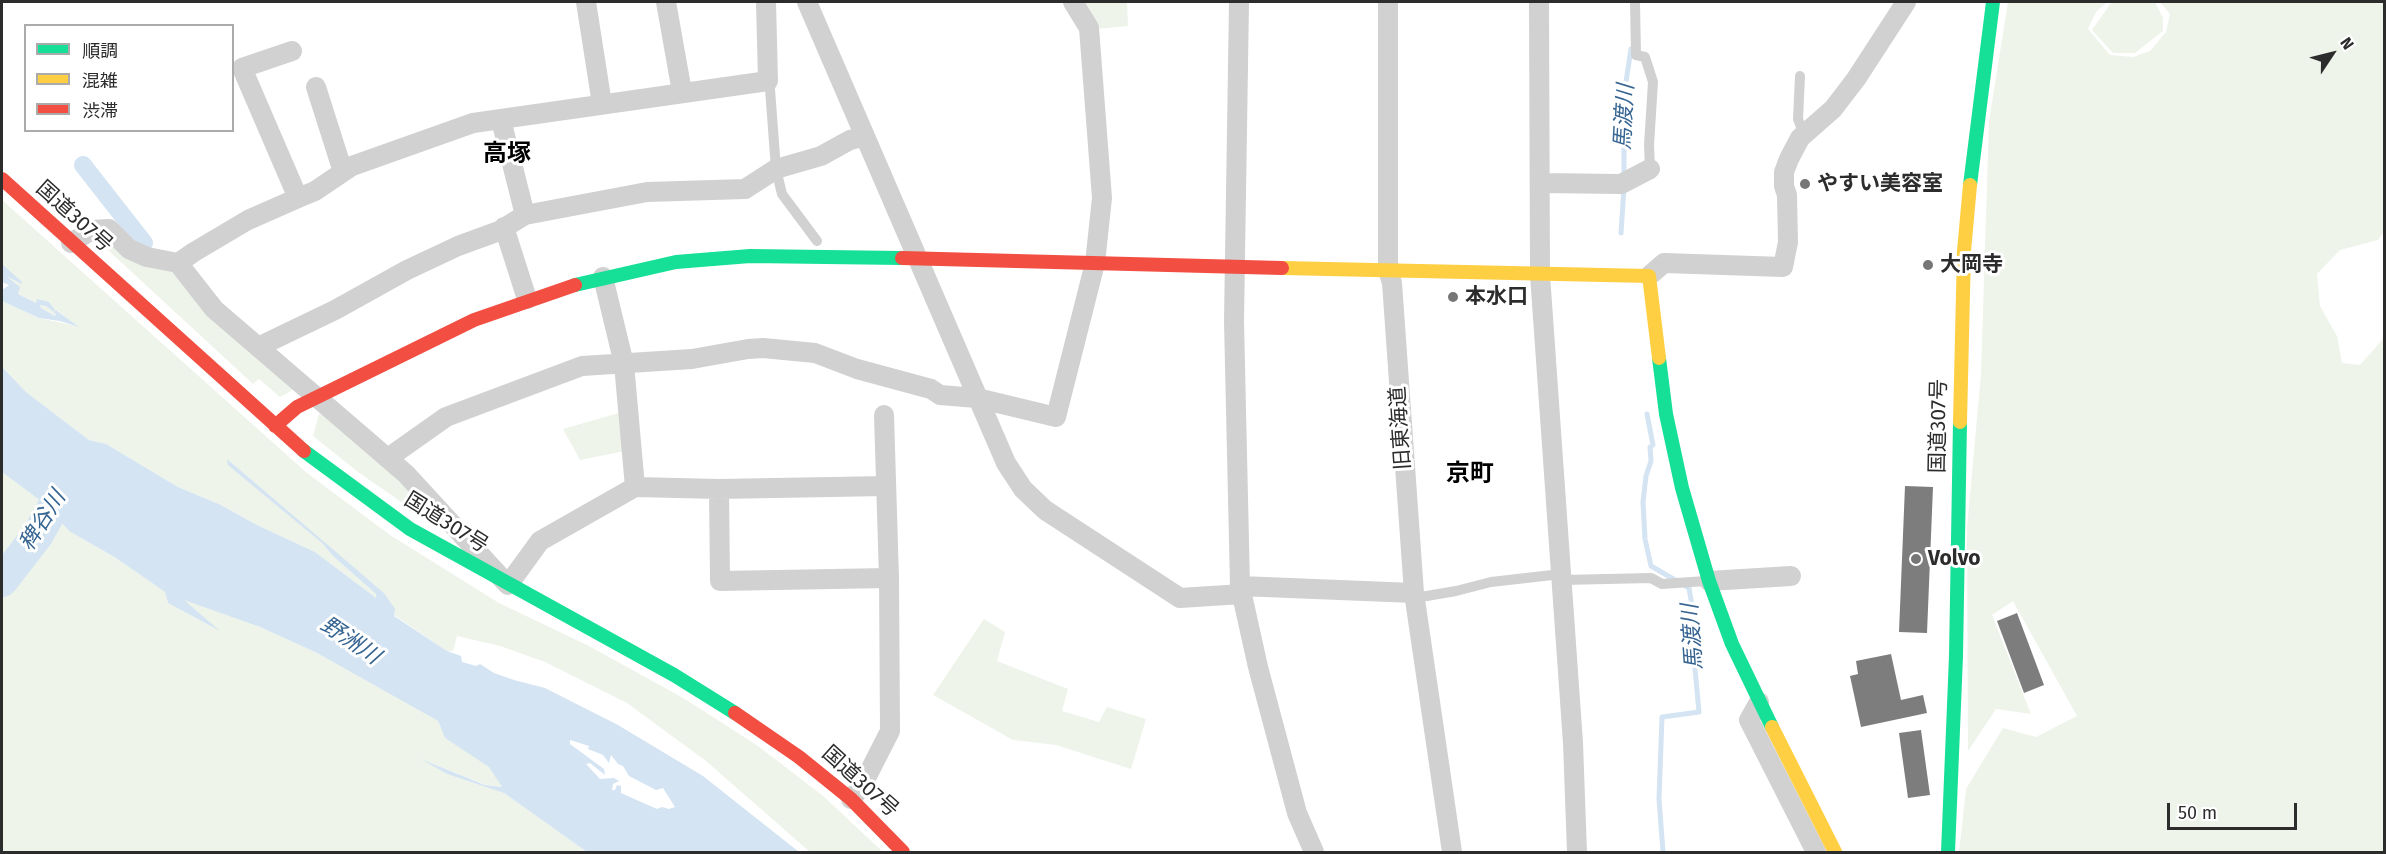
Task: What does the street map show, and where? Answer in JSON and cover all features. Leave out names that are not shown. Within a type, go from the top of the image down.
[{"type":"main road","name":"国道307号","points":[[1948,852],[1956,656],[1964,252],[1972,156],[1994,2]]},
{"type":"main road","name":"国道307号","points":[[2,179],[299,447],[411,529],[507,585],[674,675],[799,757],[851,799],[903,852]]},
{"type":"main road","points":[[276,426],[297,407],[474,320],[527,299],[603,277],[676,262],[750,256],[917,258],[1649,276],[1666,414],[1682,488],[1709,581],[1732,644],[1835,852]]},
{"type":"street","points":[[586,2],[602,104]]},
{"type":"street","points":[[666,2],[682,92]]},
{"type":"street","points":[[178,263],[249,220],[315,191],[352,166],[473,123],[768,81],[766,2]]},
{"type":"street","points":[[807,2],[977,398],[1006,463],[1023,489],[1045,510],[1180,598],[1241,590],[1415,596]]},
{"type":"street","points":[[388,458],[446,417],[478,403],[582,366],[692,359],[763,348],[815,353],[857,369],[931,389],[940,395],[977,398],[1056,417],[1095,263],[1102,198],[1089,28],[1073,2]]},
{"type":"street","points":[[1239,2],[1235,267],[1236,458],[1241,590],[1258,667],[1297,813],[1314,852]]},
{"type":"street","name":"旧東海道","points":[[1388,2],[1388,270],[1392,283],[1415,596],[1452,852]]},
{"type":"street","points":[[1539,2],[1540,274],[1573,743],[1577,852]]},
{"type":"street","points":[[1649,276],[1664,263],[1783,267],[1788,242],[1784,172],[1800,138],[1833,110],[1906,2]]},
{"type":"street","points":[[292,51],[237,64],[298,198]]},
{"type":"street","points":[[316,87],[343,172]]},
{"type":"street","points":[[501,120],[525,215]]},
{"type":"street","points":[[258,347],[335,310],[428,259],[504,227],[525,215],[646,192],[745,189],[776,169],[821,156],[850,140],[865,136]]},
{"type":"street","points":[[1540,183],[1626,182],[1650,169]]},
{"type":"street","points":[[504,227],[527,299]]},
{"type":"street","points":[[71,243],[92,230],[109,229],[129,249],[147,257],[178,263],[214,309],[406,474],[507,585],[540,541],[635,488],[886,486]]},
{"type":"street","points":[[603,277],[624,364],[635,488]]},
{"type":"street","points":[[851,799],[866,778],[890,731],[889,578],[884,415]]},
{"type":"street","points":[[719,489],[720,581],[889,578]]},
{"type":"street","points":[[1709,581],[1791,576]]},
{"type":"street","points":[[1759,702],[1749,720],[1816,852]]},
{"type":"lane","points":[[1635,2],[1636,55],[1645,57],[1653,82],[1649,145],[1650,169]]},
{"type":"lane","points":[[1800,76],[1798,119],[1801,127],[1810,131]]},
{"type":"lane","points":[[768,81],[776,169],[782,194],[817,241]]},
{"type":"lane","points":[[1415,596],[1456,591],[1491,582],[1561,577],[1651,578],[1662,584],[1709,581]]},
{"type":"shaded area","points":[[1081,2],[1127,2],[1128,26],[1096,29]]},
{"type":"shaded area","points":[[2008,2],[2107,2],[2096,12],[2088,29],[2110,55],[2133,57],[2150,51],[2166,32],[2170,14],[2160,2],[2384,2],[2384,232],[2378,240],[2340,250],[2317,274],[2320,306],[2337,336],[2342,363],[2360,365],[2383,339],[2384,341],[2384,852],[1959,852],[1966,789],[2003,728],[2036,737],[2077,716],[2013,601],[1992,615],[2031,714],[1996,709],[1968,751],[1967,528],[1981,374],[1989,121]]},
{"type":"shaded area","points":[[2155,2],[2163,18],[2163,31],[2135,53],[2113,53],[2092,30],[2111,3]]},
{"type":"shaded area","points":[[2,200],[307,473],[390,535],[499,603],[589,646],[685,699],[758,746],[822,795],[883,852],[810,852],[706,761],[627,703],[545,662],[500,646],[457,636],[453,651],[447,651],[394,615],[384,593],[267,496],[322,543],[333,556],[376,594],[377,599],[315,552],[221,505],[178,487],[106,444],[89,440],[26,392],[2,367],[2,301],[39,318],[77,326],[57,310],[55,316],[41,308],[40,305],[47,306],[54,311],[49,302],[36,303],[18,294],[6,276],[21,283],[2,264]]},
{"type":"shaded area","points":[[96,239],[103,239],[139,261],[177,273],[296,388],[280,397],[259,379],[253,384]]},
{"type":"shaded area","points":[[326,410],[431,508],[424,518],[358,472],[313,436],[319,414]]},
{"type":"shaded area","points":[[622,412],[625,451],[580,460],[563,429]]},
{"type":"shaded area","points":[[2,472],[45,504],[69,531],[116,558],[165,592],[168,603],[216,629],[182,599],[260,627],[317,653],[438,721],[445,738],[490,767],[502,787],[486,785],[426,761],[447,774],[504,793],[587,852],[2,852]]},
{"type":"shaded area","points":[[984,619],[1005,632],[997,661],[1068,689],[1062,711],[1099,722],[1107,707],[1146,719],[1131,769],[1056,745],[1013,740],[933,695]]},
{"type":"water","points":[[2,264],[22,282],[22,284],[6,276],[20,287],[18,294],[36,303],[37,299],[49,302],[54,312],[46,306],[40,305],[41,308],[55,316],[56,310],[79,327],[39,318],[2,301],[2,290],[9,285],[2,282]]},
{"type":"water","name":"野洲川","points":[[2,367],[26,392],[89,440],[106,444],[178,487],[221,505],[315,552],[376,598],[376,594],[333,556],[322,543],[228,465],[227,459],[384,593],[395,609],[394,616],[447,651],[461,656],[462,662],[476,666],[480,664],[494,673],[545,688],[618,725],[703,776],[799,852],[587,852],[504,793],[447,774],[421,759],[485,785],[502,787],[489,767],[445,738],[438,721],[317,653],[260,627],[184,600],[220,631],[168,603],[165,592],[116,558],[69,531],[45,504],[2,472]],"holes":[[[570,740],[589,746],[588,749],[603,755],[609,763],[611,755],[618,764],[623,766],[629,776],[656,790],[663,788],[675,807],[657,809],[621,793],[621,786],[617,785],[615,790],[612,790],[613,784],[619,781],[614,778],[600,779],[586,764],[590,763],[605,775],[604,769],[570,744]]]},
{"type":"building","name":"Volvo","points":[[1905,486],[1933,487],[1927,633],[1899,632]]},
{"type":"building","points":[[2017,613],[2044,685],[2024,693],[1997,621]]},
{"type":"building","points":[[1891,654],[1901,700],[1923,695],[1927,713],[1861,727],[1850,676],[1858,674],[1856,661]]},
{"type":"building","points":[[1921,730],[1930,795],[1908,798],[1899,733]]},
{"type":"waterway","name":"馬渡川","points":[[1624,178],[1624,95],[1631,49]]},
{"type":"waterway","points":[[83,165],[144,243]]},
{"type":"waterway","name":"馬渡川","points":[[1621,233],[1624,187]]},
{"type":"waterway","name":"馬渡川","points":[[1647,414],[1653,445],[1650,447],[1651,461],[1646,476],[1643,502],[1645,539],[1651,566],[1689,588],[1697,635],[1694,658],[1699,712],[1662,717],[1659,799],[1663,852]]},
{"type":"waterway","name":"稗谷川","points":[[2,581],[37,536],[72,474]]},
{"type":"traffic: fast","points":[[1970,185],[1993,2]]},
{"type":"traffic: fast","points":[[575,285],[676,262],[750,256],[902,258]]},
{"type":"traffic: fast","points":[[1659,358],[1666,414],[1682,488],[1709,581],[1732,644],[1772,727]]},
{"type":"traffic: fast","points":[[1948,852],[1956,656],[1960,422]]},
{"type":"traffic: fast","points":[[304,451],[410,529],[674,675],[735,713]]},
{"type":"traffic: slow","points":[[1960,422],[1964,251],[1970,185]]},
{"type":"traffic: slow","points":[[1282,268],[1649,276],[1659,358]]},
{"type":"traffic: slow","points":[[1772,727],[1835,852]]},
{"type":"traffic: jam","points":[[2,179],[304,451]]},
{"type":"traffic: jam","points":[[902,258],[1282,268]]},
{"type":"traffic: jam","points":[[275,426],[297,407],[474,320],[575,285]]},
{"type":"traffic: jam","points":[[735,713],[799,757],[851,799],[903,852]]},
{"type":"place","name":"やすい美容室","points":[[1805,184]]},
{"type":"place","name":"大岡寺","points":[[1928,265]]},
{"type":"place","name":"本水口","points":[[1453,297]]},
{"type":"place","name":"Volvo","points":[[1916,559]]},
{"type":"district","name":"高塚","points":[[507,154]]},
{"type":"district","name":"京町","points":[[1470,474]]}]
